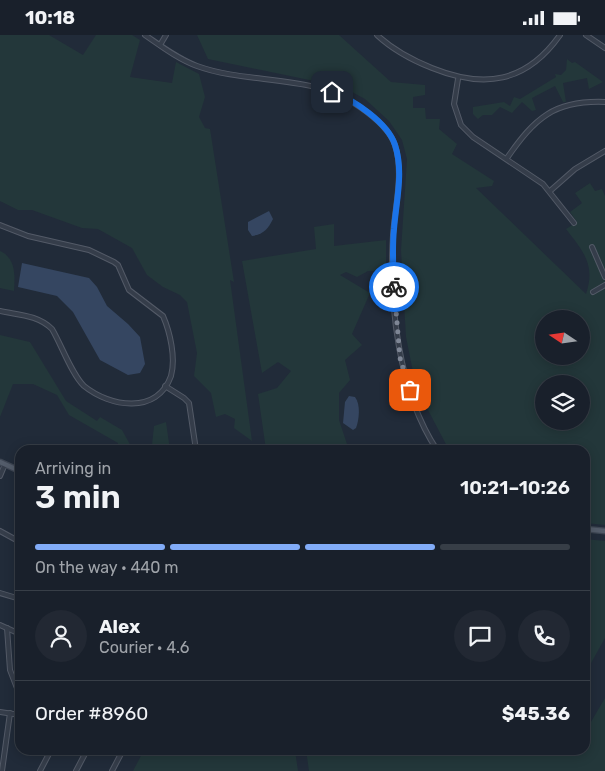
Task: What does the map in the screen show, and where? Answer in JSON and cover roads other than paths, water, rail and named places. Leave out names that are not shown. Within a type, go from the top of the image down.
[{"type":"main road","points":[[0,462],[15,469]]},
{"type":"main road","points":[[590,530],[605,531]]},
{"type":"street","points":[[145,35],[186,61],[204,68],[310,87],[342,95],[363,108],[390,135],[395,143],[399,164],[393,246],[400,358],[422,423],[434,445]]},
{"type":"street","points":[[160,45],[166,35]]},
{"type":"street","points":[[377,35],[405,56],[458,79],[495,79],[515,73],[545,53],[560,35]]},
{"type":"street","points":[[586,35],[605,48]]},
{"type":"street","points":[[458,79],[454,105],[461,125],[473,137],[532,175],[550,191],[574,223]]},
{"type":"street","points":[[507,158],[530,127],[541,117],[570,104],[584,102],[605,103]]},
{"type":"street","points":[[550,191],[575,169],[605,151]]},
{"type":"street","points":[[0,225],[28,236],[89,250],[118,265],[129,290],[157,309],[165,319],[173,359],[170,376],[165,386],[154,397],[140,403],[124,405],[112,401],[83,384],[52,329],[46,323],[33,317],[0,311]]},
{"type":"street","points":[[592,247],[605,277]]},
{"type":"street","points":[[593,292],[605,285]]},
{"type":"street","points":[[165,386],[189,403],[195,445]]},
{"type":"street","points":[[0,476],[5,464]]},
{"type":"street","points":[[0,531],[15,539]]},
{"type":"street","points":[[0,593],[15,598]]},
{"type":"street","points":[[0,625],[15,632]]},
{"type":"street","points":[[7,628],[10,670],[15,683]]},
{"type":"street","points":[[0,712],[15,714]]},
{"type":"street","points":[[2,771],[10,713]]},
{"type":"street","points":[[40,771],[49,755]]},
{"type":"street","points":[[76,771],[84,755]]},
{"type":"street","points":[[112,771],[121,755]]},
{"type":"water","points":[[269,211],[273,219],[269,226],[263,232],[252,236],[248,230],[248,222]]},
{"type":"water","points":[[22,263],[89,278],[97,287],[107,306],[140,337],[145,364],[140,373],[128,375],[100,360],[73,312],[57,296],[18,287]]},
{"type":"water","points":[[349,396],[355,397],[359,408],[357,425],[353,430],[343,423],[345,402]]}]
